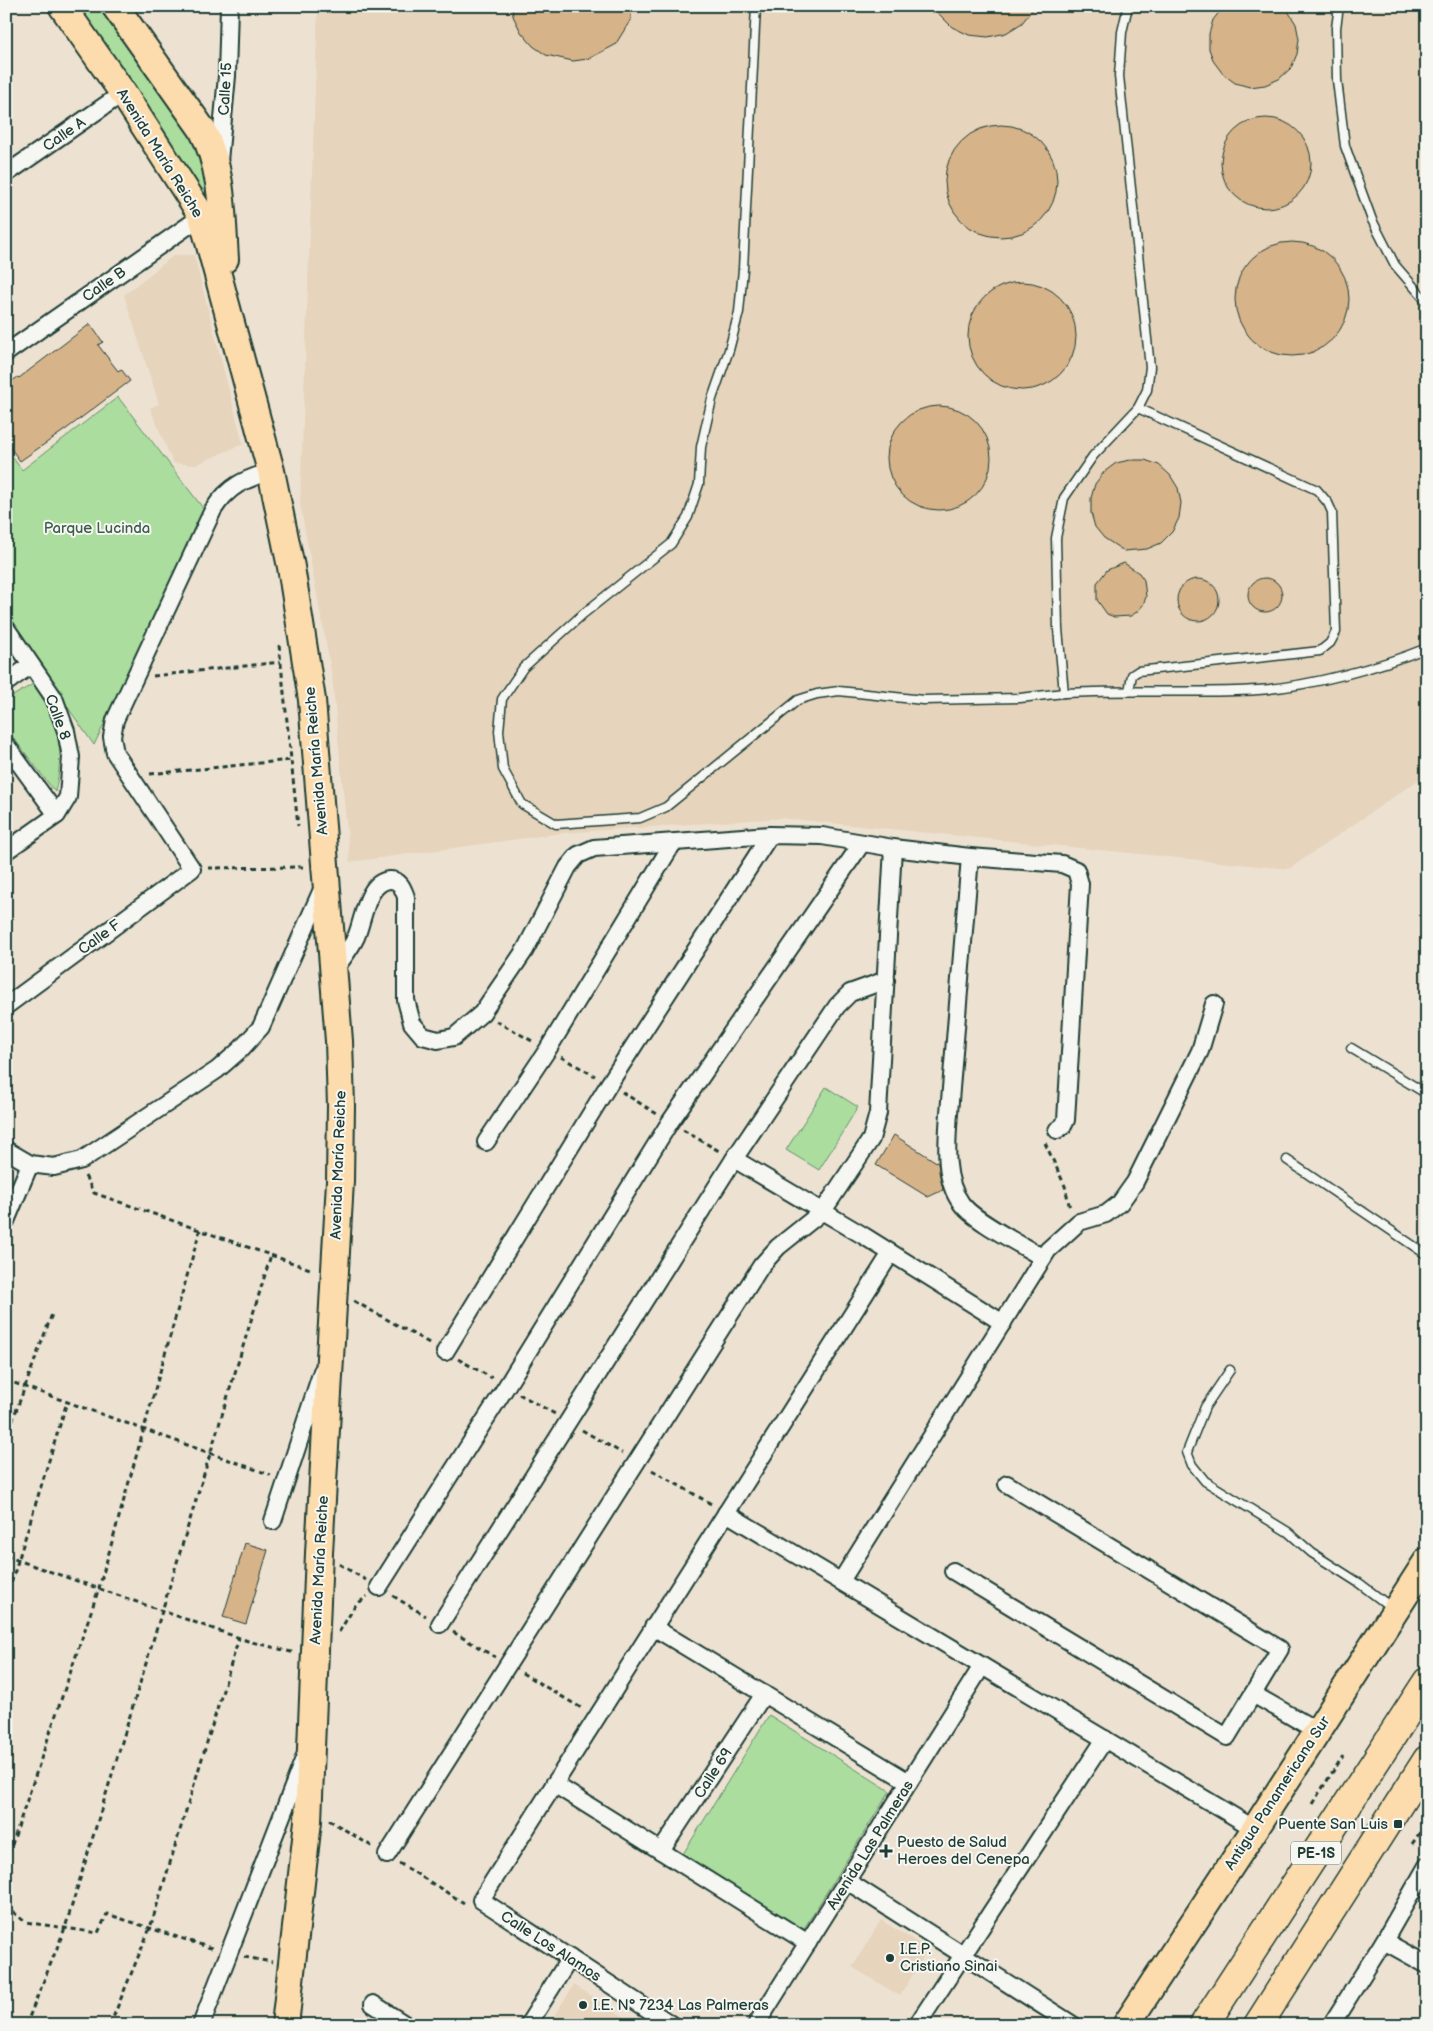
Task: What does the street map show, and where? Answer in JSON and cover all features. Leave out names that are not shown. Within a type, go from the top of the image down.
[{"type":"highway","name":"PE-1S","points":[[1204,2025],[1427,1682]]},
{"type":"highway","name":"PE-1S","points":[[1258,2025],[1424,1770]]},
{"type":"main road","name":"Avenida María Reiche","points":[[62,6],[122,93],[202,216],[271,471],[292,567],[312,700],[325,884],[334,969],[341,1106],[308,1821],[285,2025]]},
{"type":"main road","name":"Avenida María Reiche","points":[[115,6],[208,140],[218,171],[230,314]]},
{"type":"main road","name":"Antigua Panamericana Sur","points":[[1126,2025],[1255,1829],[1427,1561]]},
{"type":"street","name":"Calle 15","points":[[218,171],[227,76],[229,6]]},
{"type":"street","name":"Calle A","points":[[6,174],[122,93]]},
{"type":"street","name":"Calle B","points":[[6,353],[202,216]]},
{"type":"street","points":[[192,869],[115,754],[112,737],[115,720],[213,510],[223,494],[247,479],[271,471]]},
{"type":"street","name":"Calle 8","points":[[6,628],[54,698],[66,732],[71,757],[68,797],[57,815]]},
{"type":"street","points":[[6,683],[32,665]]},
{"type":"street","points":[[6,745],[57,815],[6,851]]},
{"type":"street","points":[[445,1352],[609,1084],[770,835]]},
{"type":"street","points":[[334,969],[356,937],[374,888],[383,881],[393,880],[402,885],[406,897],[406,1000],[412,1023],[423,1036],[438,1040],[454,1037],[482,1013],[525,950],[568,867],[578,855],[594,848],[770,835],[822,836],[892,848],[970,857],[1062,864],[1076,870],[1080,884],[1066,1120],[1063,1126],[1050,1134]]},
{"type":"street","points":[[379,1587],[670,1122],[862,842]]},
{"type":"street","points":[[486,1142],[548,1049],[674,843]]},
{"type":"street","points":[[387,1855],[761,1266],[778,1247],[823,1211],[871,1139],[878,1113],[892,848]]},
{"type":"street","points":[[970,857],[949,1113],[947,1146],[949,1167],[953,1188],[960,1203],[970,1214],[1043,1258]]},
{"type":"street","name":"Calle F","points":[[6,1006],[192,869]]},
{"type":"street","points":[[6,1150],[30,1164],[54,1167],[82,1160],[217,1070],[262,1027],[325,884]]},
{"type":"street","points":[[440,1624],[734,1159],[837,1006],[850,992],[886,980]]},
{"type":"street","points":[[841,1581],[1048,1250],[1080,1222],[1106,1214],[1120,1203],[1135,1182],[1200,1051],[1214,1004]]},
{"type":"street","points":[[734,1159],[823,1211],[1003,1323]]},
{"type":"street","points":[[6,1222],[30,1164]]},
{"type":"street","points":[[808,1943],[554,1784],[891,1253]]},
{"type":"street","points":[[273,1521],[330,1344]]},
{"type":"street","points":[[953,1571],[1227,1737],[1280,1649],[1008,1484]]},
{"type":"street","points":[[726,1513],[1255,1829]]},
{"type":"street","points":[[653,1627],[909,1782]]},
{"type":"street","name":"Avenida Las Palmeras","points":[[756,2025],[982,1666]]},
{"type":"street","name":"Calle 69","points":[[661,1851],[764,1694]]},
{"type":"street","points":[[1253,1694],[1317,1731]]},
{"type":"street","points":[[201,2025],[312,1738]]},
{"type":"street","points":[[918,2025],[1105,1739]]},
{"type":"street","name":"Calle Los Alamos","points":[[554,1784],[481,1900],[672,2025]]},
{"type":"street","points":[[1330,2025],[1384,1941],[1427,1866]]},
{"type":"street","points":[[847,1881],[1073,2025]]},
{"type":"street","points":[[1384,1941],[1427,1965]]},
{"type":"street","points":[[528,2025],[570,1958]]},
{"type":"street","points":[[373,2004],[406,2025]]},
{"type":"lane","points":[[756,6],[743,269],[739,312],[729,350],[712,399],[701,447],[699,484],[688,517],[671,544],[583,614],[523,668],[502,699],[500,731],[503,769],[522,804],[556,824],[640,818],[666,807],[798,700],[817,694],[839,691],[923,700],[1020,698],[1064,693],[1129,691],[1259,690],[1322,680],[1405,657],[1427,648]]},
{"type":"lane","points":[[1064,693],[1058,628],[1056,538],[1064,498],[1093,456],[1138,408],[1148,390],[1150,367],[1118,76],[1122,32],[1128,6]]},
{"type":"lane","points":[[1338,6],[1336,28],[1337,80],[1345,146],[1372,220],[1395,265],[1427,302]]},
{"type":"lane","points":[[1129,691],[1132,675],[1138,672],[1320,651],[1330,643],[1336,632],[1332,512],[1322,495],[1316,490],[1138,408]]},
{"type":"lane","points":[[1351,1048],[1427,1094]]},
{"type":"lane","points":[[1287,1160],[1427,1255]]},
{"type":"lane","points":[[1230,1370],[1204,1407],[1187,1452],[1192,1465],[1205,1481],[1288,1532],[1312,1553],[1360,1583],[1395,1611]]},
{"type":"path","points":[[279,644],[298,828]]},
{"type":"path","points":[[135,678],[281,662]]},
{"type":"path","points":[[129,776],[291,760]]},
{"type":"path","points":[[192,869],[302,866],[325,884]]},
{"type":"path","points":[[1050,1134],[1065,1186],[1073,1227]]},
{"type":"path","points":[[94,1193],[315,1271],[321,1253],[335,1257]]},
{"type":"path","points":[[6,1862],[99,1588],[200,1230]]},
{"type":"path","points":[[26,2025],[65,1928],[271,1255]]},
{"type":"path","points":[[334,1289],[726,1513]]},
{"type":"path","points":[[6,1438],[52,1314]]},
{"type":"path","points":[[6,1380],[286,1481]]},
{"type":"path","points":[[6,1600],[67,1402]]},
{"type":"path","points":[[319,1553],[596,1717]]},
{"type":"path","points":[[6,1556],[240,1638],[296,1654],[297,1645],[315,1649],[334,1639],[355,1606],[379,1587]]},
{"type":"path","points":[[110,2025],[150,1928],[240,1638]]},
{"type":"path","points":[[1312,1804],[1343,1756]]},
{"type":"path","points":[[1412,1844],[1427,1822]]},
{"type":"path","points":[[6,1906],[25,1922],[98,1933],[107,1914],[229,1954],[292,1966]]},
{"type":"shaded area","points":[[318,6],[1427,6],[1427,771],[1414,783],[1289,869],[781,818],[563,833],[350,862],[332,676],[300,504]]},
{"type":"shaded area","points":[[174,255],[194,255],[243,444],[195,465],[173,463],[150,408],[159,404],[124,295]]},
{"type":"shaded area","name":"I.E.P. Cristiano Sinai","points":[[881,1920],[928,1949],[900,1996],[852,1967]]},
{"type":"shaded area","name":"I.E. N° 7234 Las Palmeras","points":[[574,1985],[637,2025],[548,2025]]},
{"type":"green space","points":[[74,6],[98,6],[198,148],[211,185],[210,213]]},
{"type":"green space","name":"Parque Lucinda","points":[[118,397],[206,512],[94,745],[6,619],[6,449],[22,470]]},
{"type":"green space","points":[[33,684],[49,710],[58,735],[60,762],[55,792],[6,728],[6,700]]},
{"type":"green space","points":[[826,1087],[858,1107],[819,1170],[786,1150]]},
{"type":"green space","points":[[769,1715],[890,1791],[803,1930],[683,1854]]},
{"type":"building","points":[[512,6],[633,6],[630,21],[615,45],[588,59],[573,61],[546,55],[533,46],[521,32],[513,16]]},
{"type":"building","points":[[931,6],[1035,6],[1022,23],[1006,33],[988,37],[969,35],[952,27]]},
{"type":"building","points":[[1224,6],[1283,6],[1288,11],[1296,24],[1299,39],[1297,54],[1291,68],[1279,79],[1265,85],[1250,87],[1235,83],[1223,74],[1214,62],[1209,49],[1209,34],[1213,20]]},
{"type":"building","points":[[1266,118],[1283,121],[1298,131],[1308,146],[1311,163],[1308,180],[1298,195],[1283,205],[1266,208],[1249,205],[1234,195],[1224,180],[1221,163],[1224,146],[1234,131],[1249,121]]},
{"type":"building","points":[[1001,125],[1023,129],[1041,141],[1053,159],[1057,181],[1053,203],[1041,221],[1023,233],[1001,237],[979,233],[961,221],[949,203],[945,181],[949,159],[961,141],[979,129]]},
{"type":"building","points":[[1292,242],[1314,246],[1324,251],[1340,267],[1345,277],[1349,299],[1345,321],[1340,331],[1324,347],[1314,352],[1292,356],[1270,352],[1260,347],[1244,331],[1239,321],[1235,299],[1239,277],[1244,267],[1260,251],[1270,246]]},
{"type":"building","points":[[1022,282],[1043,286],[1060,298],[1072,315],[1076,336],[1072,357],[1060,374],[1043,386],[1022,390],[1001,386],[984,374],[972,357],[968,336],[972,315],[984,298],[1001,286]]},
{"type":"building","points":[[90,324],[103,342],[98,345],[118,371],[121,369],[130,381],[20,461],[6,442],[6,385],[19,378]]},
{"type":"building","points":[[939,406],[959,410],[968,414],[976,421],[983,429],[987,438],[991,458],[987,478],[983,487],[976,495],[968,502],[959,506],[939,510],[919,506],[910,502],[902,495],[895,487],[891,478],[887,458],[891,438],[895,429],[902,421],[910,414],[919,410]]},
{"type":"building","points":[[1130,460],[1145,460],[1159,465],[1170,475],[1178,488],[1181,503],[1179,518],[1172,532],[1161,543],[1147,549],[1124,551],[1104,538],[1095,527],[1091,513],[1091,498],[1095,484],[1104,472],[1116,463]]},
{"type":"building","points":[[1124,563],[1139,573],[1144,580],[1146,597],[1143,605],[1131,616],[1114,617],[1107,614],[1097,600],[1097,583],[1107,570]]},
{"type":"building","points":[[1265,578],[1272,579],[1277,583],[1281,588],[1281,602],[1277,607],[1272,611],[1265,612],[1258,611],[1253,607],[1249,602],[1248,595],[1249,588],[1253,583],[1258,579]]},
{"type":"building","points":[[1194,579],[1202,579],[1213,585],[1219,600],[1213,615],[1202,621],[1194,621],[1183,615],[1177,604],[1177,596],[1183,585]]},
{"type":"building","points":[[894,1135],[938,1163],[943,1190],[928,1197],[876,1165]]},
{"type":"building","points":[[245,1543],[268,1550],[246,1624],[223,1617]]},
{"type":"place","name":"Puente San Luis","points":[[1398,1824]]},
{"type":"place","name":"Puesto de Salud Heroes del Cenepa","points":[[886,1851]]},
{"type":"place","name":"I.E.P. Cristiano Sinai","points":[[890,1958]]},
{"type":"place","name":"I.E. N° 7234 Las Palmeras","points":[[583,2005]]}]
